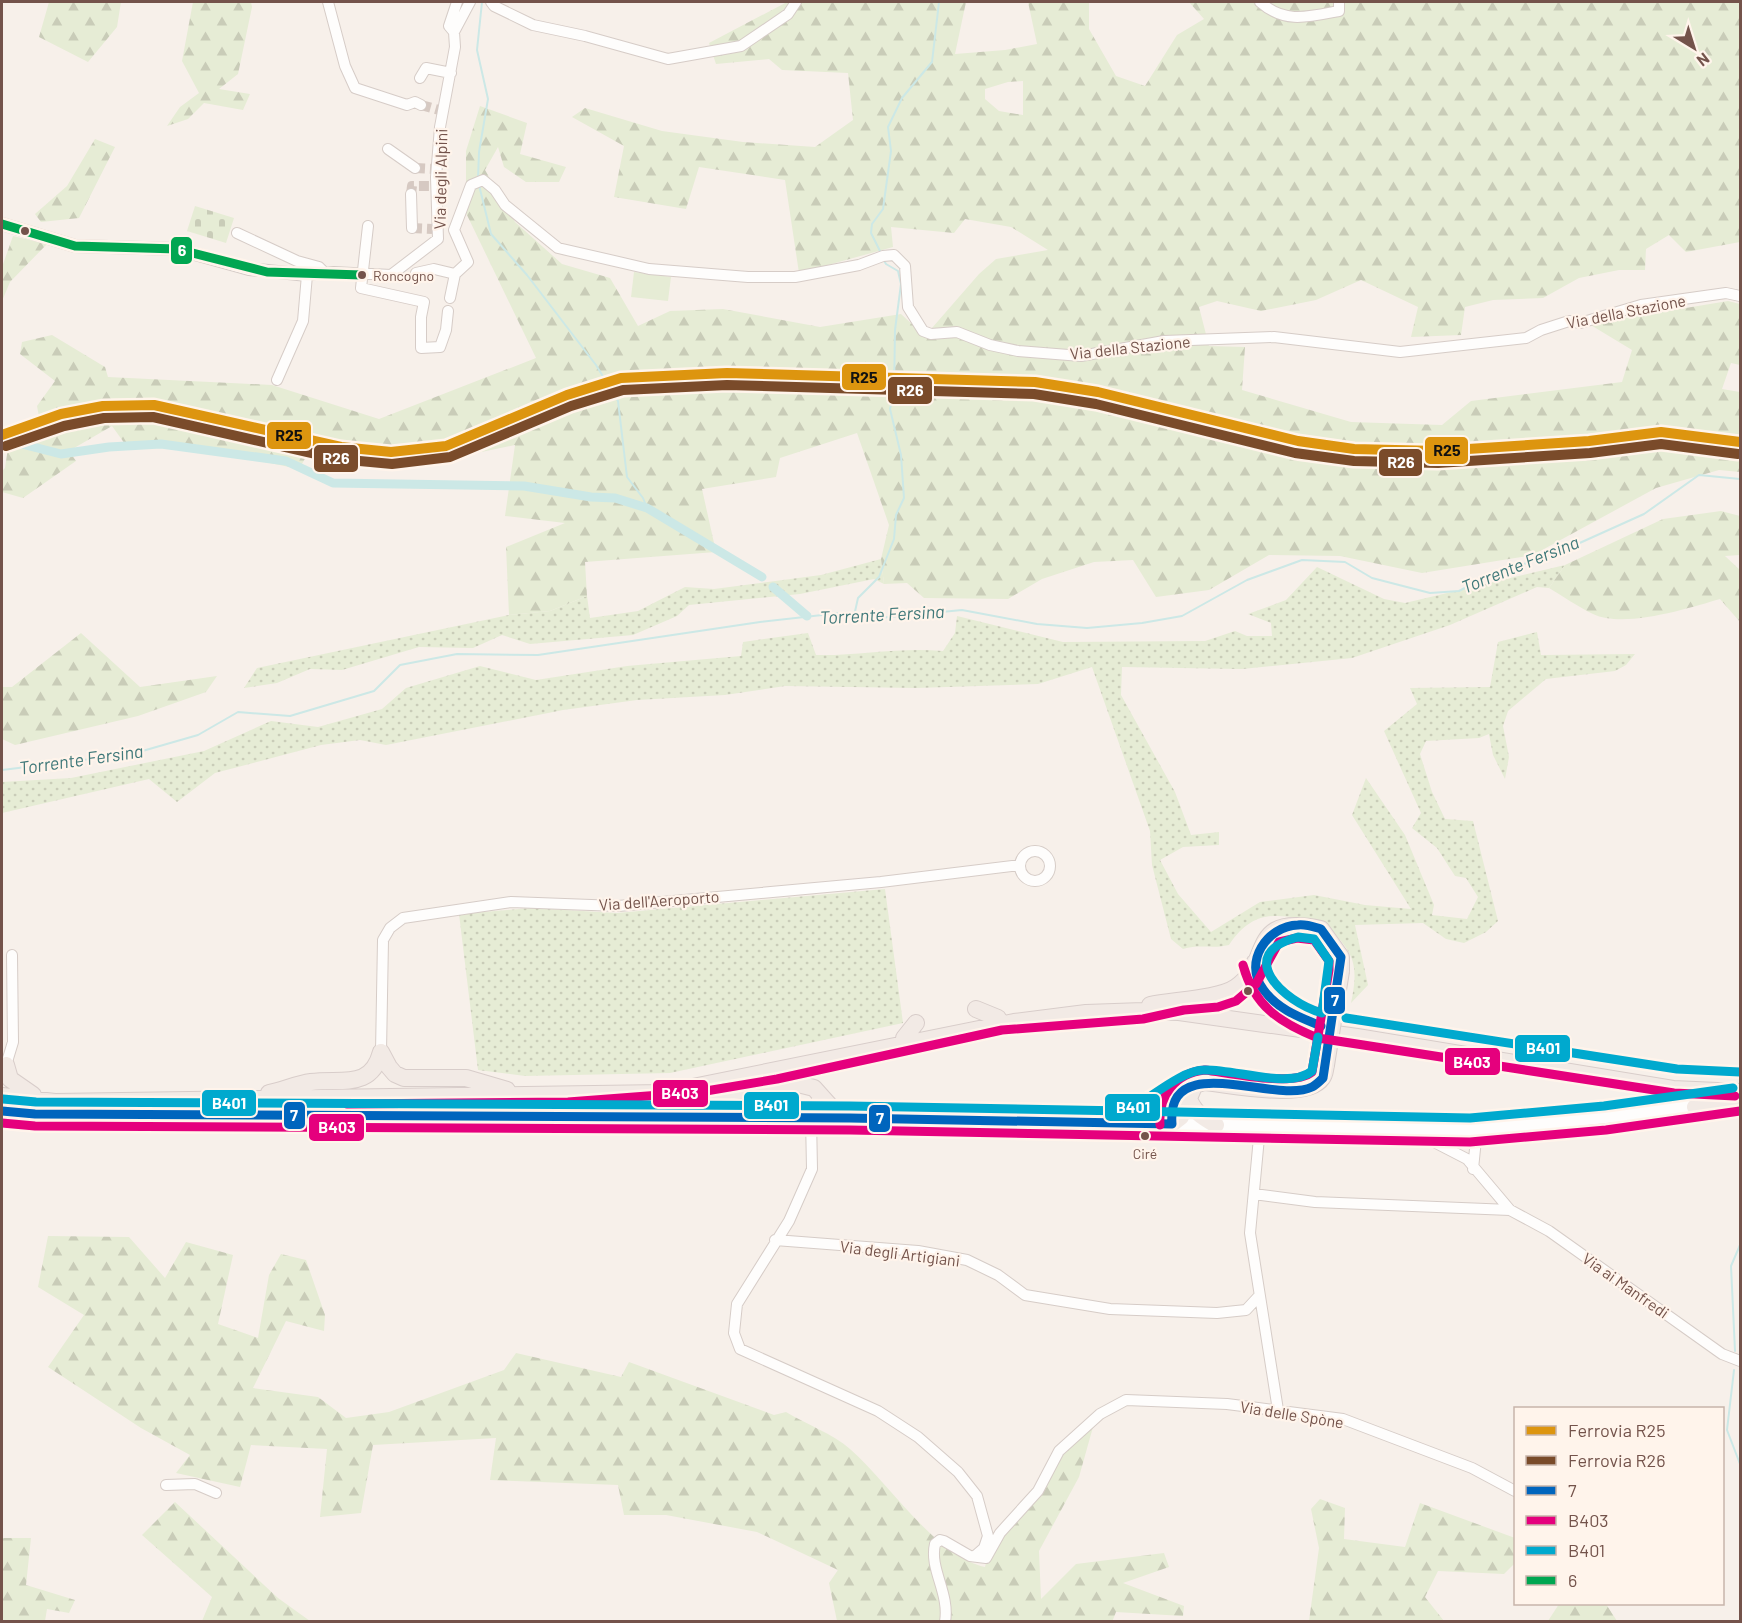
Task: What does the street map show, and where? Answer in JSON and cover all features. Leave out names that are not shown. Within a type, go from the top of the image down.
[{"type":"highway","points":[[1129,1123],[1204,1082],[1291,1091],[1312,1087],[1323,1078],[1326,1065],[1341,971],[1341,957],[1321,929],[1297,924],[1272,932],[1260,947],[1255,962],[1238,986],[1221,995],[1184,998],[1143,1007]]},
{"type":"highway","points":[[1255,962],[1258,980],[1268,996],[1291,1014],[1322,1026]]},
{"type":"highway","points":[[2,1090],[33,1095],[609,1088],[704,1080],[998,1018],[1087,1008],[1143,1007],[1322,1026],[1676,1081],[1740,1084]]},
{"type":"highway","points":[[976,1009],[998,1018]]},
{"type":"highway","points":[[663,1093],[1014,1022],[1086,1013],[1143,1011],[1179,1012],[1357,1038],[1673,1089],[1740,1092]]},
{"type":"highway","points":[[904,1038],[916,1023]]},
{"type":"highway","points":[[381,1052],[389,1067],[404,1078],[466,1078],[507,1090]]},
{"type":"highway","points":[[269,1093],[310,1082],[362,1079],[378,1066],[381,1052]]},
{"type":"highway","points":[[4,1066],[10,1079],[33,1095]]},
{"type":"highway","points":[[2,1096],[55,1102],[710,1094],[798,1084],[814,1088],[820,1098],[850,1118]]},
{"type":"highway","points":[[1172,1124],[1181,1117],[1186,1108],[1187,1091]]},
{"type":"highway","points":[[1187,1091],[1191,1107],[1199,1116],[1216,1125]]},
{"type":"highway","points":[[811,1118],[819,1108],[820,1098]]},
{"type":"highway","points":[[1695,1107],[1740,1100]]},
{"type":"main road","points":[[2,1111],[35,1114],[850,1118],[1477,1130],[1695,1107]]},
{"type":"street","points":[[328,2],[345,66],[355,87],[406,105],[415,102],[421,105]]},
{"type":"street","name":"Via degli Alpini","points":[[454,32],[449,26],[457,2]]},
{"type":"street","name":"Via degli Alpini","points":[[391,275],[438,239],[434,186],[441,110],[451,73],[455,47],[454,32],[470,2]]},
{"type":"street","points":[[493,4],[533,26],[585,36],[669,60],[741,46],[788,14],[796,2]]},
{"type":"street","points":[[1260,2],[1273,13],[1290,18],[1339,11],[1339,2]]},
{"type":"street","points":[[420,78],[426,68],[451,73]]},
{"type":"street","points":[[388,149],[415,168]]},
{"type":"street","name":"Via della Stazione","points":[[454,230],[471,185],[483,180],[495,190],[505,205],[558,248],[649,269],[748,277],[795,277],[859,265],[883,256],[894,255],[904,266],[908,307],[923,331],[931,334],[957,332],[990,345],[1018,351],[1081,356],[1164,341],[1274,337],[1400,352],[1526,338],[1541,330],[1569,321],[1580,323],[1641,305],[1726,293],[1740,296]]},
{"type":"street","points":[[411,194],[412,228]]},
{"type":"street","points":[[2,224],[75,246],[177,249],[249,269],[307,275],[325,273],[391,275],[434,269],[455,274]]},
{"type":"street","points":[[368,226],[361,288],[424,302],[421,317],[421,348],[440,347],[446,330],[448,311]]},
{"type":"street","points":[[436,229],[454,230],[468,262],[455,274],[450,298]]},
{"type":"street","points":[[237,233],[297,261],[319,267],[325,273]]},
{"type":"street","points":[[277,380],[303,321],[307,275]]},
{"type":"street","name":"Via dell'Aeroporto","points":[[381,1052],[384,940],[390,928],[403,918],[511,902],[618,906],[881,882],[1020,865]]},
{"type":"street","points":[[4,1066],[13,1042],[12,955]]},
{"type":"street","points":[[811,1118],[812,1169],[789,1221],[737,1304],[734,1333],[740,1350],[878,1411],[918,1437],[958,1472],[977,1496],[988,1536],[984,1548],[976,1556],[970,1556],[944,1541],[940,1540],[935,1544],[935,1561],[948,1605],[945,1622]]},
{"type":"street","points":[[1260,1127],[1250,1233],[1278,1410]]},
{"type":"street","name":"Via ai Manfredi","points":[[1417,1129],[1434,1142],[1467,1159],[1473,1169],[1510,1210],[1549,1231],[1725,1356],[1739,1360]]},
{"type":"street","points":[[1473,1169],[1477,1130]]},
{"type":"street","name":"Via ai Manfredi","points":[[1254,1194],[1315,1202],[1510,1210]]},
{"type":"street","name":"Via degli Artigiani","points":[[775,1240],[918,1251],[967,1260],[998,1275],[1025,1295],[1110,1309],[1217,1313],[1246,1310],[1259,1296]]},
{"type":"street","name":"Via delle Spòne","points":[[976,1556],[986,1558],[1000,1533],[1038,1491],[1059,1451],[1100,1414],[1126,1400],[1178,1400],[1343,1419],[1472,1468],[1514,1490]]},
{"type":"street","points":[[166,1485],[195,1484],[216,1493]]},
{"type":"green space","points":[[49,2],[121,2],[117,27],[88,62],[39,37]]},
{"type":"green space","points":[[193,2],[251,2],[252,7],[238,74],[219,89],[250,94],[243,110],[204,103],[188,119],[167,126],[180,107],[199,93],[182,61]]},
{"type":"green space","points":[[787,2],[966,2],[955,54],[1005,50],[1037,44],[1028,2],[1089,2],[1089,29],[1116,76],[1145,86],[1177,35],[1204,19],[1189,2],[1740,2],[1740,242],[1686,252],[1669,235],[1646,249],[1645,270],[1619,270],[1579,278],[1543,298],[1493,300],[1465,307],[1461,335],[1411,337],[1418,307],[1361,280],[1316,300],[1261,311],[1217,301],[1199,307],[1209,346],[1245,347],[1242,390],[1351,422],[1442,425],[1471,401],[1622,382],[1632,350],[1589,324],[1728,301],[1740,304],[1740,365],[1731,363],[1722,389],[1740,392],[1740,472],[1719,470],[1656,488],[1533,555],[1422,573],[1340,556],[1269,555],[1209,590],[1156,597],[1133,560],[1094,562],[1042,579],[1008,599],[924,598],[907,583],[884,584],[881,559],[889,525],[857,433],[780,458],[776,477],[702,489],[716,552],[585,562],[587,596],[550,611],[509,615],[506,547],[565,523],[505,516],[515,445],[405,468],[310,450],[299,469],[167,442],[125,444],[112,426],[69,451],[76,461],[23,498],[2,492],[2,471],[5,468],[9,441],[41,427],[37,406],[55,381],[20,354],[22,342],[52,335],[105,367],[108,377],[272,385],[379,419],[536,358],[466,213],[466,151],[480,106],[527,123],[520,154],[566,167],[559,182],[526,182],[504,167],[498,147],[485,170],[515,222],[562,264],[610,278],[638,326],[670,311],[723,309],[820,327],[901,314],[925,336],[979,274],[996,259],[1048,250],[1011,227],[965,219],[954,233],[891,227],[893,247],[799,273],[785,180],[699,167],[686,209],[614,197],[624,146],[572,117],[585,108],[662,131],[743,142],[815,147],[853,120],[848,73],[782,70],[769,59],[716,64],[709,43]],"holes":[[[1023,81],[1023,115],[999,111],[985,99],[985,89],[1008,82]]]},
{"type":"green space","points":[[95,139],[115,147],[79,218],[41,222],[35,214],[67,186]]},
{"type":"green space","points":[[195,206],[234,218],[226,243],[187,231]]},
{"type":"green space","points":[[13,236],[47,244],[10,282],[2,301],[2,267]]},
{"type":"green space","points":[[634,272],[671,277],[668,301],[631,297]]},
{"type":"green space","points":[[1721,511],[1740,516],[1740,555],[1725,556],[1740,570],[1740,622],[1720,599],[1657,616],[1606,618],[1587,611],[1549,588],[1565,565],[1663,519]]},
{"type":"green space","points":[[881,559],[884,584],[874,579],[800,594],[689,605],[677,616],[633,635],[530,644],[502,635],[473,648],[419,647],[342,670],[310,669],[277,683],[244,688],[257,668],[509,615],[550,611],[587,596],[590,618],[638,611],[685,587],[714,589],[821,575]]},
{"type":"green space","points":[[1565,565],[1549,588],[1537,587],[1450,625],[1352,658],[1242,669],[1122,667],[1121,695],[1175,792],[1191,835],[1219,832],[1219,845],[1183,847],[1160,860],[1178,894],[1211,932],[1260,902],[1314,895],[1365,905],[1411,909],[1352,815],[1366,778],[1405,835],[1434,905],[1432,915],[1467,919],[1478,897],[1466,878],[1455,876],[1437,848],[1412,828],[1421,813],[1384,731],[1417,704],[1410,688],[1490,687],[1498,642],[1537,632],[1541,655],[1635,654],[1626,665],[1615,671],[1546,679],[1508,711],[1503,726],[1509,757],[1505,779],[1493,755],[1489,734],[1479,738],[1426,741],[1420,754],[1432,792],[1445,819],[1473,821],[1498,921],[1486,932],[1464,943],[1446,939],[1423,923],[1355,925],[1368,985],[1351,1003],[1355,976],[1354,966],[1347,949],[1324,922],[1270,916],[1249,924],[1229,945],[1223,946],[1183,949],[1171,939],[1152,865],[1150,831],[1092,667],[1038,684],[916,688],[785,686],[725,695],[637,700],[563,710],[386,745],[360,740],[321,745],[215,773],[177,802],[149,779],[2,813],[2,782],[71,778],[204,751],[271,721],[318,727],[382,709],[406,688],[480,666],[536,680],[627,666],[741,656],[743,642],[808,633],[816,655],[911,650],[943,651],[955,633],[957,616],[1063,642],[1205,641],[1235,631],[1247,636],[1272,636],[1271,623],[1248,614],[1286,600],[1317,567],[1384,599],[1405,603]]},
{"type":"green space","points":[[81,633],[140,687],[217,676],[206,692],[138,716],[15,745],[2,739],[2,687],[12,687]]},
{"type":"green space","points":[[885,889],[903,1023],[670,1073],[525,1076],[478,1070],[459,914],[531,908],[617,913]]},
{"type":"green space","points":[[48,1236],[129,1237],[165,1278],[186,1242],[233,1255],[218,1324],[258,1338],[269,1275],[281,1254],[306,1260],[325,1315],[324,1331],[286,1321],[253,1388],[318,1397],[346,1418],[389,1412],[504,1370],[516,1353],[621,1377],[629,1362],[774,1415],[786,1412],[828,1434],[850,1449],[913,1517],[948,1549],[966,1560],[985,1567],[993,1533],[1068,1449],[1093,1427],[1079,1477],[1039,1551],[1041,1599],[1076,1564],[1164,1553],[1169,1567],[1123,1583],[1184,1606],[1183,1616],[1116,1612],[1112,1622],[837,1621],[829,1583],[838,1570],[757,1532],[666,1515],[624,1515],[618,1485],[490,1480],[496,1438],[373,1445],[361,1513],[320,1517],[327,1449],[251,1445],[240,1487],[176,1473],[190,1455],[141,1428],[48,1367],[84,1315],[38,1287]]},
{"type":"green space","points":[[1320,1499],[1345,1508],[1344,1539],[1405,1547],[1420,1503],[1514,1538],[1514,1564],[1504,1574],[1438,1571],[1425,1597],[1444,1621],[1309,1621],[1319,1548],[1311,1509]]},
{"type":"green space","points":[[175,1502],[278,1598],[310,1621],[202,1621],[212,1597],[142,1535]]},
{"type":"green space","points":[[2,1538],[31,1538],[26,1585],[75,1600],[69,1613],[47,1609],[45,1621],[2,1621]]},
{"type":"green space","points":[[1558,1605],[1607,1605],[1617,1621],[1548,1621]]},
{"type":"waterway","points":[[478,179],[479,152],[488,99],[477,50],[482,2]]},
{"type":"waterway","points":[[881,253],[871,233],[872,224],[883,209],[891,151],[888,127],[902,98],[932,62],[939,2]]},
{"type":"waterway","points":[[479,185],[491,234],[527,275],[596,365],[618,401],[627,477],[643,498],[647,508]]},
{"type":"waterway","points":[[854,616],[858,598],[879,577],[894,539],[896,515],[904,498],[901,455],[890,409],[894,393],[895,330],[901,284],[898,271],[886,264],[883,259]]},
{"type":"waterway","points":[[6,440],[61,454],[109,447],[161,444],[286,461],[333,483],[524,486],[591,497],[615,498],[647,508],[762,577]]},
{"type":"waterway","name":"Torrente Fersina","points":[[2,770],[132,754],[198,735],[238,712],[290,716],[374,691],[400,665],[457,654],[538,655],[760,622],[840,613],[879,618],[962,610],[1037,624],[1087,628],[1142,623],[1182,616],[1247,580],[1302,560],[1345,562],[1372,578],[1430,593],[1459,591],[1491,574],[1553,555],[1644,514],[1699,475],[1740,479]]},
{"type":"waterway","points":[[773,587],[807,616]]},
{"type":"waterway","points":[[1735,1351],[1731,1266],[1740,1245]]},
{"type":"waterway","points":[[1734,1370],[1727,1430],[1740,1464]]},
{"type":"tunnel","points":[[421,105],[439,110]]},
{"type":"tunnel","points":[[415,168],[433,169]]},
{"type":"tunnel","points":[[411,194],[412,186],[431,186]]},
{"type":"tunnel","points":[[412,228],[434,229]]},
{"type":"rail line","name":"R25","points":[[2,435],[61,414],[103,406],[154,405],[341,447],[391,452],[446,446],[567,395],[621,378],[727,373],[1035,382],[1098,392],[1298,441],[1354,449],[1437,451],[1589,441],[1661,432],[1740,442]]},
{"type":"rail line","name":"R26","points":[[6,446],[64,426],[104,418],[153,417],[338,459],[392,464],[450,457],[571,406],[623,390],[727,385],[1034,394],[1096,404],[1295,453],[1354,461],[1438,463],[1590,453],[1661,444],[1738,454]]},
{"type":"transit line","name":"6","points":[[2,224],[75,246],[177,249],[267,272],[362,275]]},
{"type":"transit line","name":"7","points":[[1172,1124],[1175,1101],[1186,1089],[1204,1084],[1226,1084],[1295,1091],[1312,1087],[1323,1078],[1341,957],[1321,929],[1304,925],[1287,927],[1277,932],[1261,947],[1257,957],[1257,979],[1275,1002],[1297,1016],[1321,1026]]},
{"type":"transit line","name":"B401","points":[[1298,937],[1314,939],[1329,961],[1322,1013],[1307,1007],[1280,989],[1271,977],[1267,966],[1269,954],[1279,945],[1298,937]]},
{"type":"transit line","name":"B403","points":[[347,1104],[568,1102],[700,1092],[777,1079],[1002,1030],[1143,1019],[1184,1010],[1218,1007],[1236,1001],[1256,984],[1279,942],[1297,938],[1314,940],[1329,961],[1329,970],[1312,1072],[1303,1076],[1277,1079],[1205,1070],[1194,1072],[1177,1081],[1170,1088],[1162,1105],[1160,1125]]},
{"type":"transit line","name":"B403","points":[[1243,965],[1254,992],[1270,1011],[1292,1026],[1318,1038],[1674,1093],[1735,1096]]},
{"type":"transit line","name":"B401","points":[[1346,1018],[1677,1069],[1740,1072]]},
{"type":"transit line","name":"B401","points":[[3,1099],[36,1102],[850,1106],[1126,1111],[1184,1075],[1203,1070],[1275,1079],[1302,1076],[1312,1071],[1318,1037]]},
{"type":"transit line","name":"B401","points":[[1130,1111],[1470,1118],[1604,1106],[1733,1088]]},
{"type":"transit line","name":"7","points":[[2,1111],[35,1114],[850,1118],[1172,1124]]},
{"type":"transit line","name":"B403","points":[[2,1123],[35,1126],[850,1130],[1470,1142],[1606,1130],[1740,1111]]},
{"type":"place","name":"Roncogno","points":[[362,275]]},
{"type":"place","name":"Ciré","points":[[1145,1136]]}]
